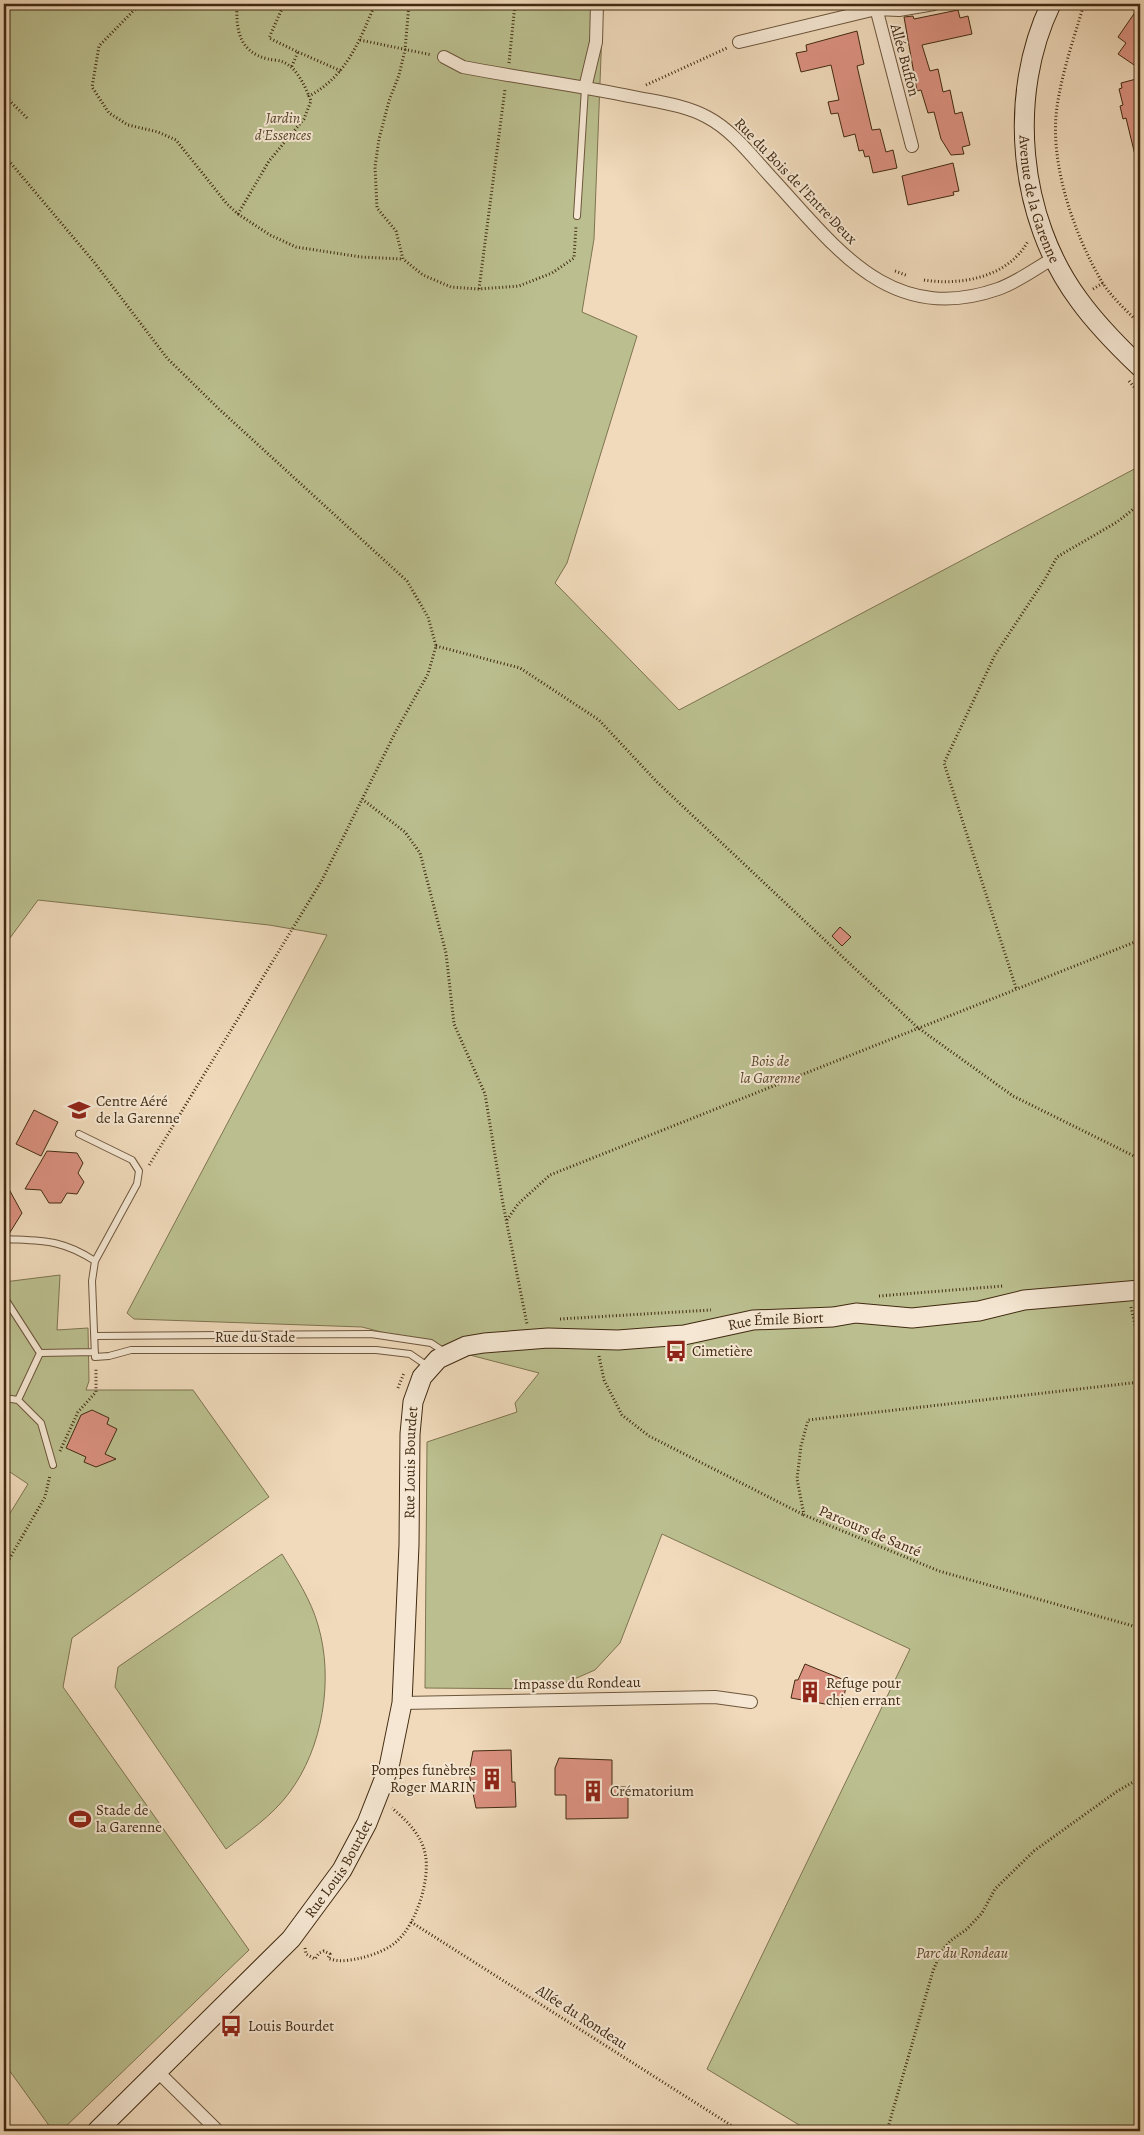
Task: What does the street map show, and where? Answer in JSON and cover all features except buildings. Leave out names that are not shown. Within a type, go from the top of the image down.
[{"type":"street","points":[[585,88],[596,42],[597,4]]},
{"type":"street","name":"Allée Buffon","points":[[912,146],[875,6],[899,10],[934,4]]},
{"type":"street","name":"Avenue de la Garenne","points":[[1051,4],[1027,77],[1024,107],[1029,175],[1040,222],[1054,258],[1078,299],[1104,332],[1140,368]]},
{"type":"street","points":[[739,42],[875,6]]},
{"type":"street","name":"Rue du Bois de l'Entre Deux","points":[[444,57],[463,67],[507,76],[606,91],[694,111],[728,132],[837,249],[864,272],[884,285],[910,294],[937,298],[967,297],[1000,288],[1054,258]]},
{"type":"street","name":"Rue Émile Biort","points":[[426,1373],[447,1353],[466,1346],[548,1338],[596,1341],[684,1335],[753,1320],[832,1317],[856,1313],[912,1318],[979,1311],[1024,1300],[1134,1291]]},
{"type":"street","name":"Rue Louis Bourdet","points":[[97,2131],[291,1938],[342,1870],[355,1848],[378,1796],[396,1738],[402,1703],[409,1545],[410,1434],[414,1402],[426,1373]]},
{"type":"street","name":"Impasse du Rondeau","points":[[402,1703],[715,1697],[751,1702]]},
{"type":"street","points":[[158,2072],[218,2131]]},
{"type":"lane","points":[[577,216],[585,88]]},
{"type":"lane","points":[[40,1353],[96,1352],[92,1281],[96,1261],[137,1184],[139,1171],[132,1160],[79,1134]]},
{"type":"lane","points":[[4,1239],[53,1242],[74,1247],[96,1261]]},
{"type":"lane","points":[[4,1297],[40,1353]]},
{"type":"lane","name":"Rue du Stade","points":[[95,1336],[371,1334],[431,1344],[447,1353]]},
{"type":"lane","name":"Rue du Stade","points":[[96,1352],[96,1356],[110,1356],[131,1350],[376,1350],[410,1354],[426,1373]]},
{"type":"lane","points":[[18,1400],[40,1353]]},
{"type":"lane","points":[[4,1398],[18,1400],[40,1423],[53,1465]]},
{"type":"path","points":[[140,4],[99,46],[92,87],[109,113],[128,125],[158,132],[176,140],[227,204],[238,214],[270,235],[296,247],[361,257],[403,259],[423,275],[451,287],[480,289],[518,286],[552,273],[574,258],[577,216]]},
{"type":"path","points":[[237,4],[236,24],[242,43],[252,54],[284,62],[301,78],[311,101],[304,119],[269,161],[238,214]]},
{"type":"path","points":[[284,4],[269,38],[341,70]]},
{"type":"path","points":[[309,96],[324,88],[341,70],[360,40],[376,4]]},
{"type":"path","points":[[403,259],[396,231],[377,208],[375,167],[388,101],[399,76],[405,50],[409,4]]},
{"type":"path","points":[[480,289],[516,4]]},
{"type":"path","points":[[1084,4],[1065,67],[1056,109],[1057,158],[1065,197],[1103,283],[1140,324]]},
{"type":"path","points":[[360,40],[444,57]]},
{"type":"path","points":[[653,88],[644,86],[739,42]]},
{"type":"path","points":[[290,68],[298,52]]},
{"type":"path","points":[[4,95],[27,118]]},
{"type":"path","points":[[4,155],[94,262],[168,358],[219,409],[408,581],[428,617],[436,646],[428,674],[396,731],[322,880],[137,1184]]},
{"type":"path","name":"Rue du Bois de l'Entre Deux","points":[[777,160],[856,245]]},
{"type":"path","points":[[887,267],[926,281],[965,280],[988,275],[1010,265],[1021,254],[1040,222]]},
{"type":"path","points":[[1016,988],[944,763],[995,655],[1045,579],[1057,557],[1117,522],[1140,504]]},
{"type":"path","points":[[436,646],[520,668],[599,720],[658,782],[917,1027],[1013,1096],[1140,1158]]},
{"type":"path","points":[[362,799],[406,832],[420,853],[446,953],[454,1024],[485,1094],[529,1340]]},
{"type":"path","points":[[507,1220],[518,1204],[550,1174],[1140,940]]},
{"type":"path","points":[[1134,1291],[1140,1347]]},
{"type":"path","points":[[596,1341],[604,1380],[622,1415],[649,1436],[804,1515]]},
{"type":"path","name":"Parcours de Santé","points":[[1140,1382],[808,1420],[801,1446],[797,1479],[804,1515],[939,1571],[1140,1628]]},
{"type":"path","points":[[887,2131],[940,1952],[950,1941],[967,1929],[982,1913],[995,1889],[1034,1851],[1116,1792],[1140,1778]]},
{"type":"path","points":[[291,1938],[305,1946],[306,1954],[315,1959],[319,1952],[324,1951],[330,1954],[328,1958],[332,1960],[349,1961],[375,1954],[396,1942],[411,1922],[421,1899],[425,1879],[425,1853],[412,1826],[378,1796]]},
{"type":"path","name":"Allée du Rondeau","points":[[411,1922],[740,2131]]},
{"type":"green space","name":"Bois de la Garenne","points":[[4,4],[603,4],[594,239],[582,312],[637,336],[567,563],[555,583],[679,710],[1140,466],[1140,2131],[809,2131],[707,2069],[910,1649],[662,1534],[620,1643],[595,1670],[551,1689],[425,1688],[427,1442],[517,1412],[515,1403],[539,1373],[362,1327],[134,1319],[127,1313],[327,935],[269,925],[38,900],[4,946]]},
{"type":"green space","name":"Stade de la Garenne","points":[[60,1275],[57,1330],[88,1328],[89,1381],[86,1390],[193,1390],[269,1497],[72,1638],[63,1687],[249,1950],[61,2131],[53,2131],[4,2063],[4,1523],[28,1484],[4,1468],[4,1282]]},
{"type":"green space","points":[[282,1554],[298,1580],[318,1625],[323,1646],[325,1668],[322,1712],[310,1755],[301,1775],[289,1793],[267,1816],[226,1849],[115,1687],[118,1667]]},
{"type":"place","name":"Centre Aéré de la Garenne","points":[[79,1110]]},
{"type":"place","name":"Cimetière","points":[[676,1351]]},
{"type":"place","name":"Refuge pour chien errant","points":[[810,1692]]},
{"type":"place","name":"Pompes funèbres Roger MARIN","points":[[492,1779]]},
{"type":"place","name":"Crématorium","points":[[593,1791]]},
{"type":"place","name":"Stade de la Garenne","points":[[80,1819]]},
{"type":"place","name":"Louis Bourdet","points":[[231,2026]]},
{"type":"park label","name":"Jardin d'Essences","points":[[283,126]]},
{"type":"park label","name":"Parc du Rondeau","points":[[962,1953]]}]
